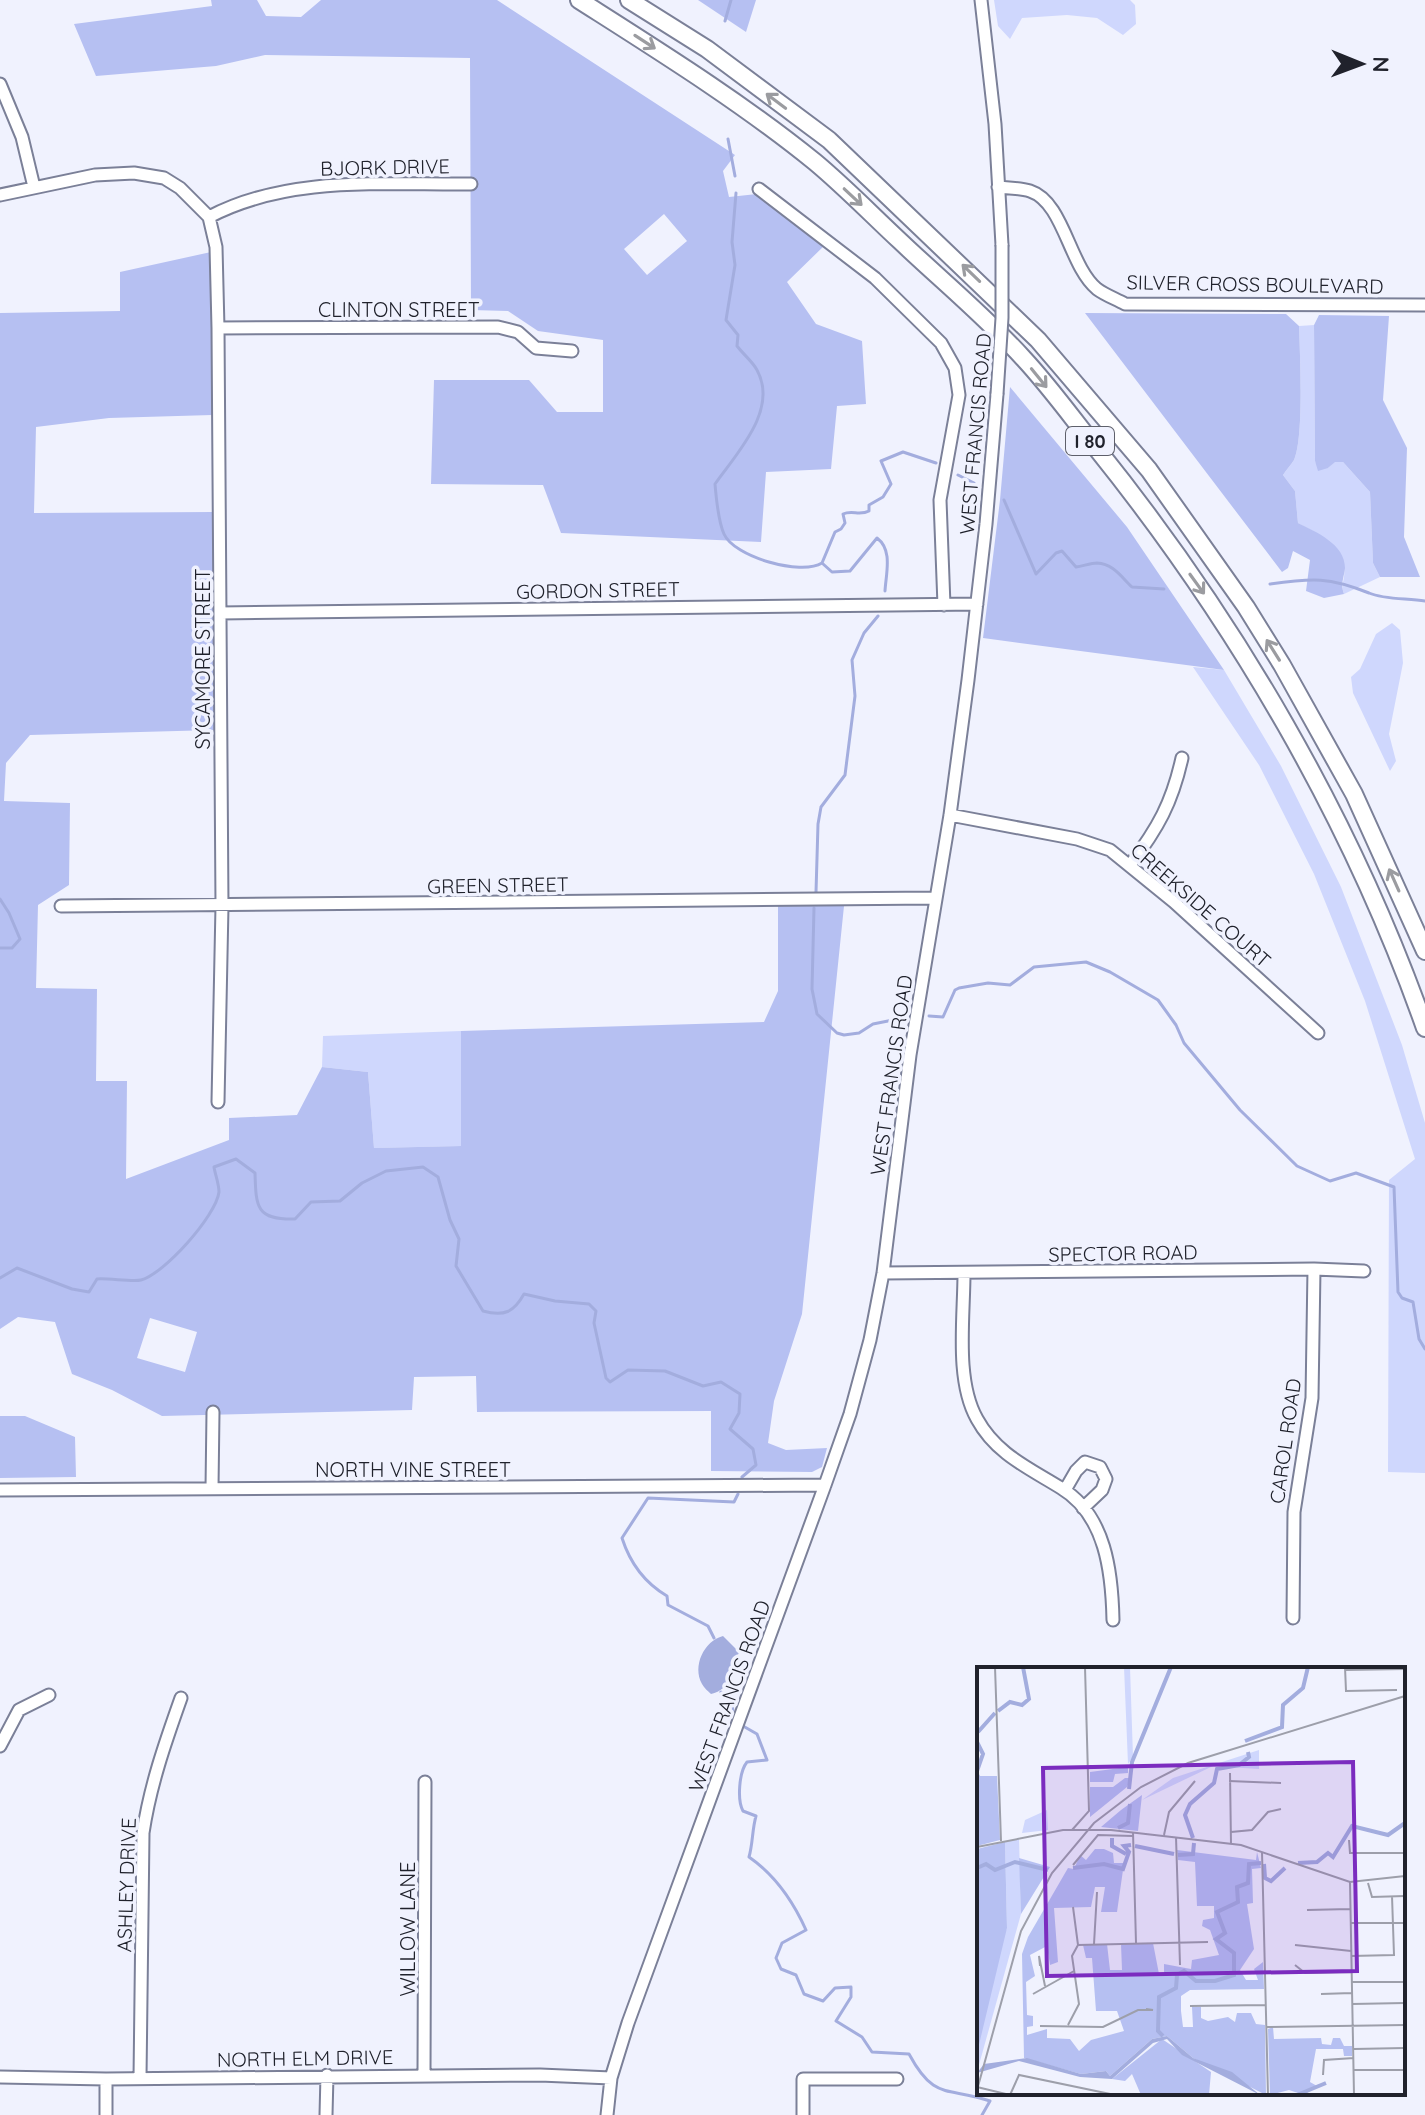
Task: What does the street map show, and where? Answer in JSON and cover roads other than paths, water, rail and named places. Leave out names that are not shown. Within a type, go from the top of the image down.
[{"type":"highway","name":"I 80","points":[[579,0],[695,74],[816,163],[1024,359],[1129,489],[1216,611],[1267,693],[1350,848],[1425,1028]]},
{"type":"highway","name":"I 80","points":[[629,0],[707,49],[829,140],[1038,340],[1139,458],[1246,607],[1282,665],[1354,794],[1425,951]]},
{"type":"street","name":"WEST FRANCIS ROAD","points":[[607,2115],[611,2078],[651,1960],[825,1485],[858,1384],[883,1273],[910,1055],[950,815],[977,604],[997,394],[1002,318],[1002,245],[995,124],[981,0]]},
{"type":"street","points":[[0,84],[22,137],[34,187]]},
{"type":"street","points":[[0,195],[95,175],[134,173],[164,178],[180,188],[209,217]]},
{"type":"street","name":"BJORK DRIVE","points":[[209,217],[234,204],[311,187],[471,184]]},
{"type":"street","name":"SILVER CROSS BOULEVARD","points":[[998,187],[1031,191],[1044,199],[1080,268],[1095,288],[1125,304],[1425,305]]},
{"type":"street","name":"WEST FRANCIS ROAD","points":[[759,189],[875,278],[941,343],[955,368],[959,395],[940,500],[944,605]]},
{"type":"street","name":"SYCAMORE STREET","points":[[209,217],[216,247],[218,328],[222,906],[218,1102]]},
{"type":"street","name":"CLINTON STREET","points":[[218,328],[498,327],[518,332],[536,348],[572,351]]},
{"type":"street","name":"GORDON STREET","points":[[220,613],[977,604]]},
{"type":"street","points":[[1130,865],[1167,810],[1182,758]]},
{"type":"street","name":"CREEKSIDE COURT","points":[[950,815],[1077,839],[1110,850],[1318,1033]]},
{"type":"street","name":"GREEN STREET","points":[[61,906],[934,898]]},
{"type":"street","name":"CAROL ROAD","points":[[1293,1618],[1294,1512],[1312,1398],[1314,1269]]},
{"type":"street","name":"SPECTOR ROAD","points":[[883,1273],[1364,1271]]},
{"type":"street","points":[[964,1273],[964,1383],[975,1417],[993,1443],[1021,1466],[1065,1490],[1097,1527],[1106,1552],[1112,1586],[1113,1620]]},
{"type":"street","points":[[212,1488],[213,1412]]},
{"type":"street","points":[[1065,1490],[1085,1462],[1100,1467],[1106,1479],[1102,1490],[1083,1508]]},
{"type":"street","name":"NORTH VINE STREET","points":[[0,1490],[825,1485]]},
{"type":"street","points":[[0,1746],[19,1710],[49,1695]]},
{"type":"street","name":"ASHLEY DRIVE","points":[[140,2078],[143,1833],[148,1796],[181,1698]]},
{"type":"street","name":"WILLOW LANE","points":[[424,2075],[425,1782]]},
{"type":"street","points":[[326,2115],[327,2075]]},
{"type":"street","name":"NORTH ELM DRIVE","points":[[0,2077],[540,2075],[611,2078]]},
{"type":"street","points":[[106,2079],[106,2115]]},
{"type":"street","points":[[803,2115],[803,2079],[897,2079]]},
{"type":"waterway","points":[[725,21],[731,0]]},
{"type":"waterway","points":[[728,139],[735,176]]},
{"type":"waterway","points":[[736,193],[732,242],[735,265],[726,320],[738,335],[737,346],[757,370],[763,400],[752,431],[715,484],[724,534],[741,550],[769,562],[799,567],[822,563],[835,532],[845,523],[843,514],[869,511],[869,505],[883,497],[891,484],[881,461],[903,452],[936,463]]},
{"type":"waterway","points":[[958,475],[974,483]]},
{"type":"waterway","points":[[1004,500],[1036,574],[1056,553],[1062,551],[1076,567],[1103,564],[1117,572],[1132,587],[1164,589]]},
{"type":"waterway","points":[[822,563],[832,572],[850,571],[877,538],[887,555],[885,591]]},
{"type":"waterway","points":[[1270,584],[1321,580],[1382,597],[1425,601]]},
{"type":"waterway","points":[[816,892],[821,807],[845,775],[855,696],[852,660],[864,633],[878,616]]},
{"type":"waterway","points":[[0,899],[20,939],[12,948],[0,948]]},
{"type":"waterway","points":[[814,908],[812,989],[817,1014],[837,1033],[844,1035],[859,1033],[873,1024],[903,1018]]},
{"type":"waterway","points":[[929,1016],[943,1017],[955,990],[959,988],[988,983],[1010,985],[1034,967],[1086,962],[1158,1000],[1176,1025],[1184,1043],[1240,1110],[1297,1166],[1330,1181],[1356,1173],[1394,1187],[1398,1292],[1402,1298],[1413,1302],[1419,1339],[1425,1349]]},
{"type":"waterway","points":[[0,1278],[17,1268],[72,1289],[89,1292],[97,1279],[141,1280],[151,1275],[188,1243],[209,1215],[219,1192],[214,1167],[236,1159],[255,1173],[256,1195],[261,1209],[265,1214],[282,1219],[295,1219],[311,1202],[340,1201],[362,1183],[386,1171],[423,1167],[438,1177],[450,1220],[459,1239],[456,1266],[483,1311],[508,1312],[524,1294],[589,1304],[596,1311],[594,1323],[606,1378],[610,1382],[628,1370],[665,1371],[703,1386],[721,1382],[740,1394],[739,1413],[730,1429],[753,1449],[756,1465],[742,1477]]},
{"type":"waterway","points":[[714,1638],[708,1626],[668,1605],[667,1596],[645,1579],[634,1564],[622,1538],[648,1498],[734,1502],[738,1494]]},
{"type":"waterway","points":[[721,1692],[733,1711]]},
{"type":"waterway","points":[[743,1726],[757,1734],[767,1760],[747,1762],[741,1779],[743,1811],[756,1816],[749,1857],[782,1889],[806,1930],[782,1943],[776,1958],[781,1969],[796,1975],[804,1994],[823,2001],[835,1988],[851,1987],[851,1997],[836,2021],[862,2037],[872,2052],[909,2054],[918,2069],[935,2086],[990,2101],[982,2115]]}]
